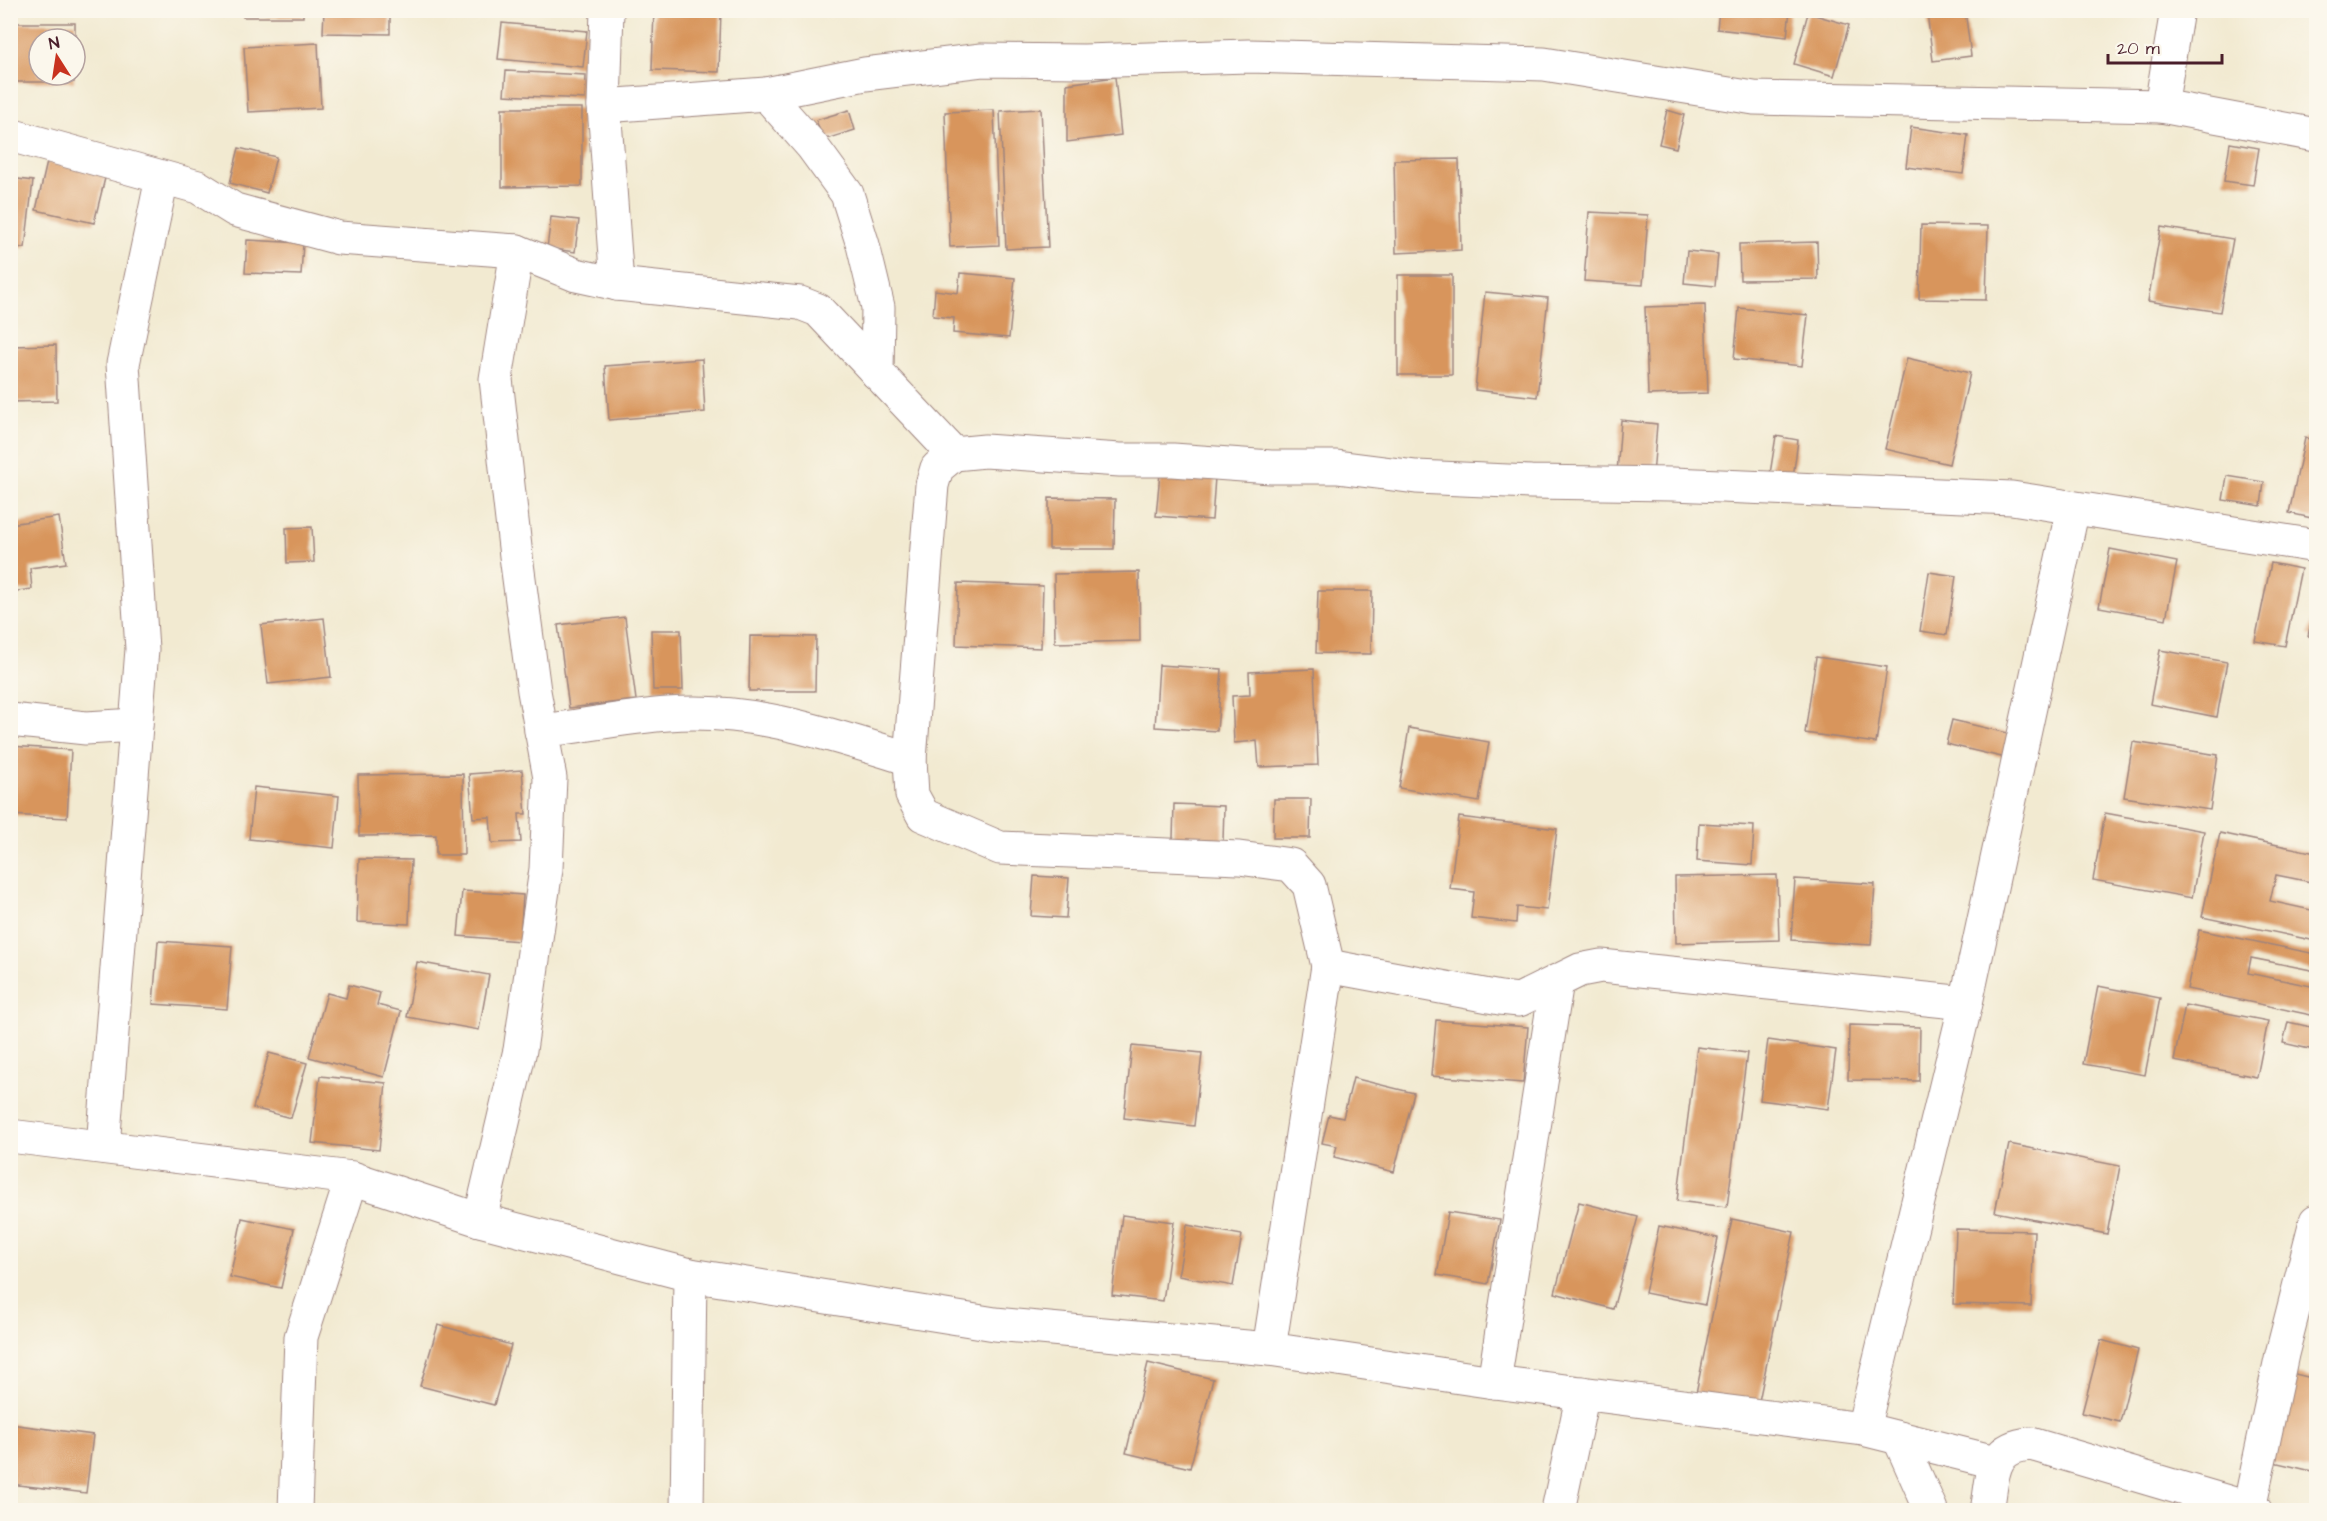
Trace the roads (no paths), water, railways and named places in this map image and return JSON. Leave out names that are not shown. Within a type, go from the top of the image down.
[{"type":"street","points":[[607,10],[604,106],[617,284]]},
{"type":"street","points":[[2161,106],[2177,10]]},
{"type":"street","points":[[604,106],[766,94],[865,74],[982,60],[1084,61],[1248,56],[1544,64],[1754,98],[2161,106],[2316,135]]},
{"type":"street","points":[[766,94],[812,147],[847,194],[863,245],[878,307],[877,373]]},
{"type":"street","points":[[10,135],[198,187],[234,210],[339,238],[516,251],[576,275],[617,284],[800,303],[818,310],[954,454]]},
{"type":"street","points":[[103,1147],[142,649],[123,364],[162,178]]},
{"type":"street","points":[[480,1220],[520,1050],[546,869],[550,778],[516,556],[496,379],[516,251]]},
{"type":"street","points":[[1269,1349],[1328,966],[1309,885],[1291,865],[1239,858],[1000,848],[922,815],[912,795],[910,759],[932,485],[937,468],[954,454],[985,451],[1120,460],[1336,467],[1428,477],[1531,482],[1674,484],[2012,498],[2316,546]]},
{"type":"street","points":[[1863,1429],[1966,1003],[2073,508]]},
{"type":"street","points":[[541,731],[670,714],[729,715],[801,726],[910,759]]},
{"type":"street","points":[[10,720],[86,728],[136,725]]},
{"type":"street","points":[[1328,966],[1519,1000],[1580,970],[1601,966],[1966,1003]]},
{"type":"street","points":[[1494,1382],[1557,981]]},
{"type":"street","points":[[10,1136],[352,1178],[480,1220],[690,1275],[995,1324],[1269,1349],[1494,1382],[1863,1429],[1995,1462]]},
{"type":"street","points":[[295,1510],[301,1337],[352,1178]]},
{"type":"street","points":[[1987,1510],[1995,1462],[2011,1448],[2031,1444],[2252,1510],[2282,1354],[2316,1221]]},
{"type":"street","points":[[687,1510],[690,1275]]},
{"type":"street","points":[[1558,1510],[1583,1393]]},
{"type":"street","points":[[1899,1438],[1931,1510]]}]
